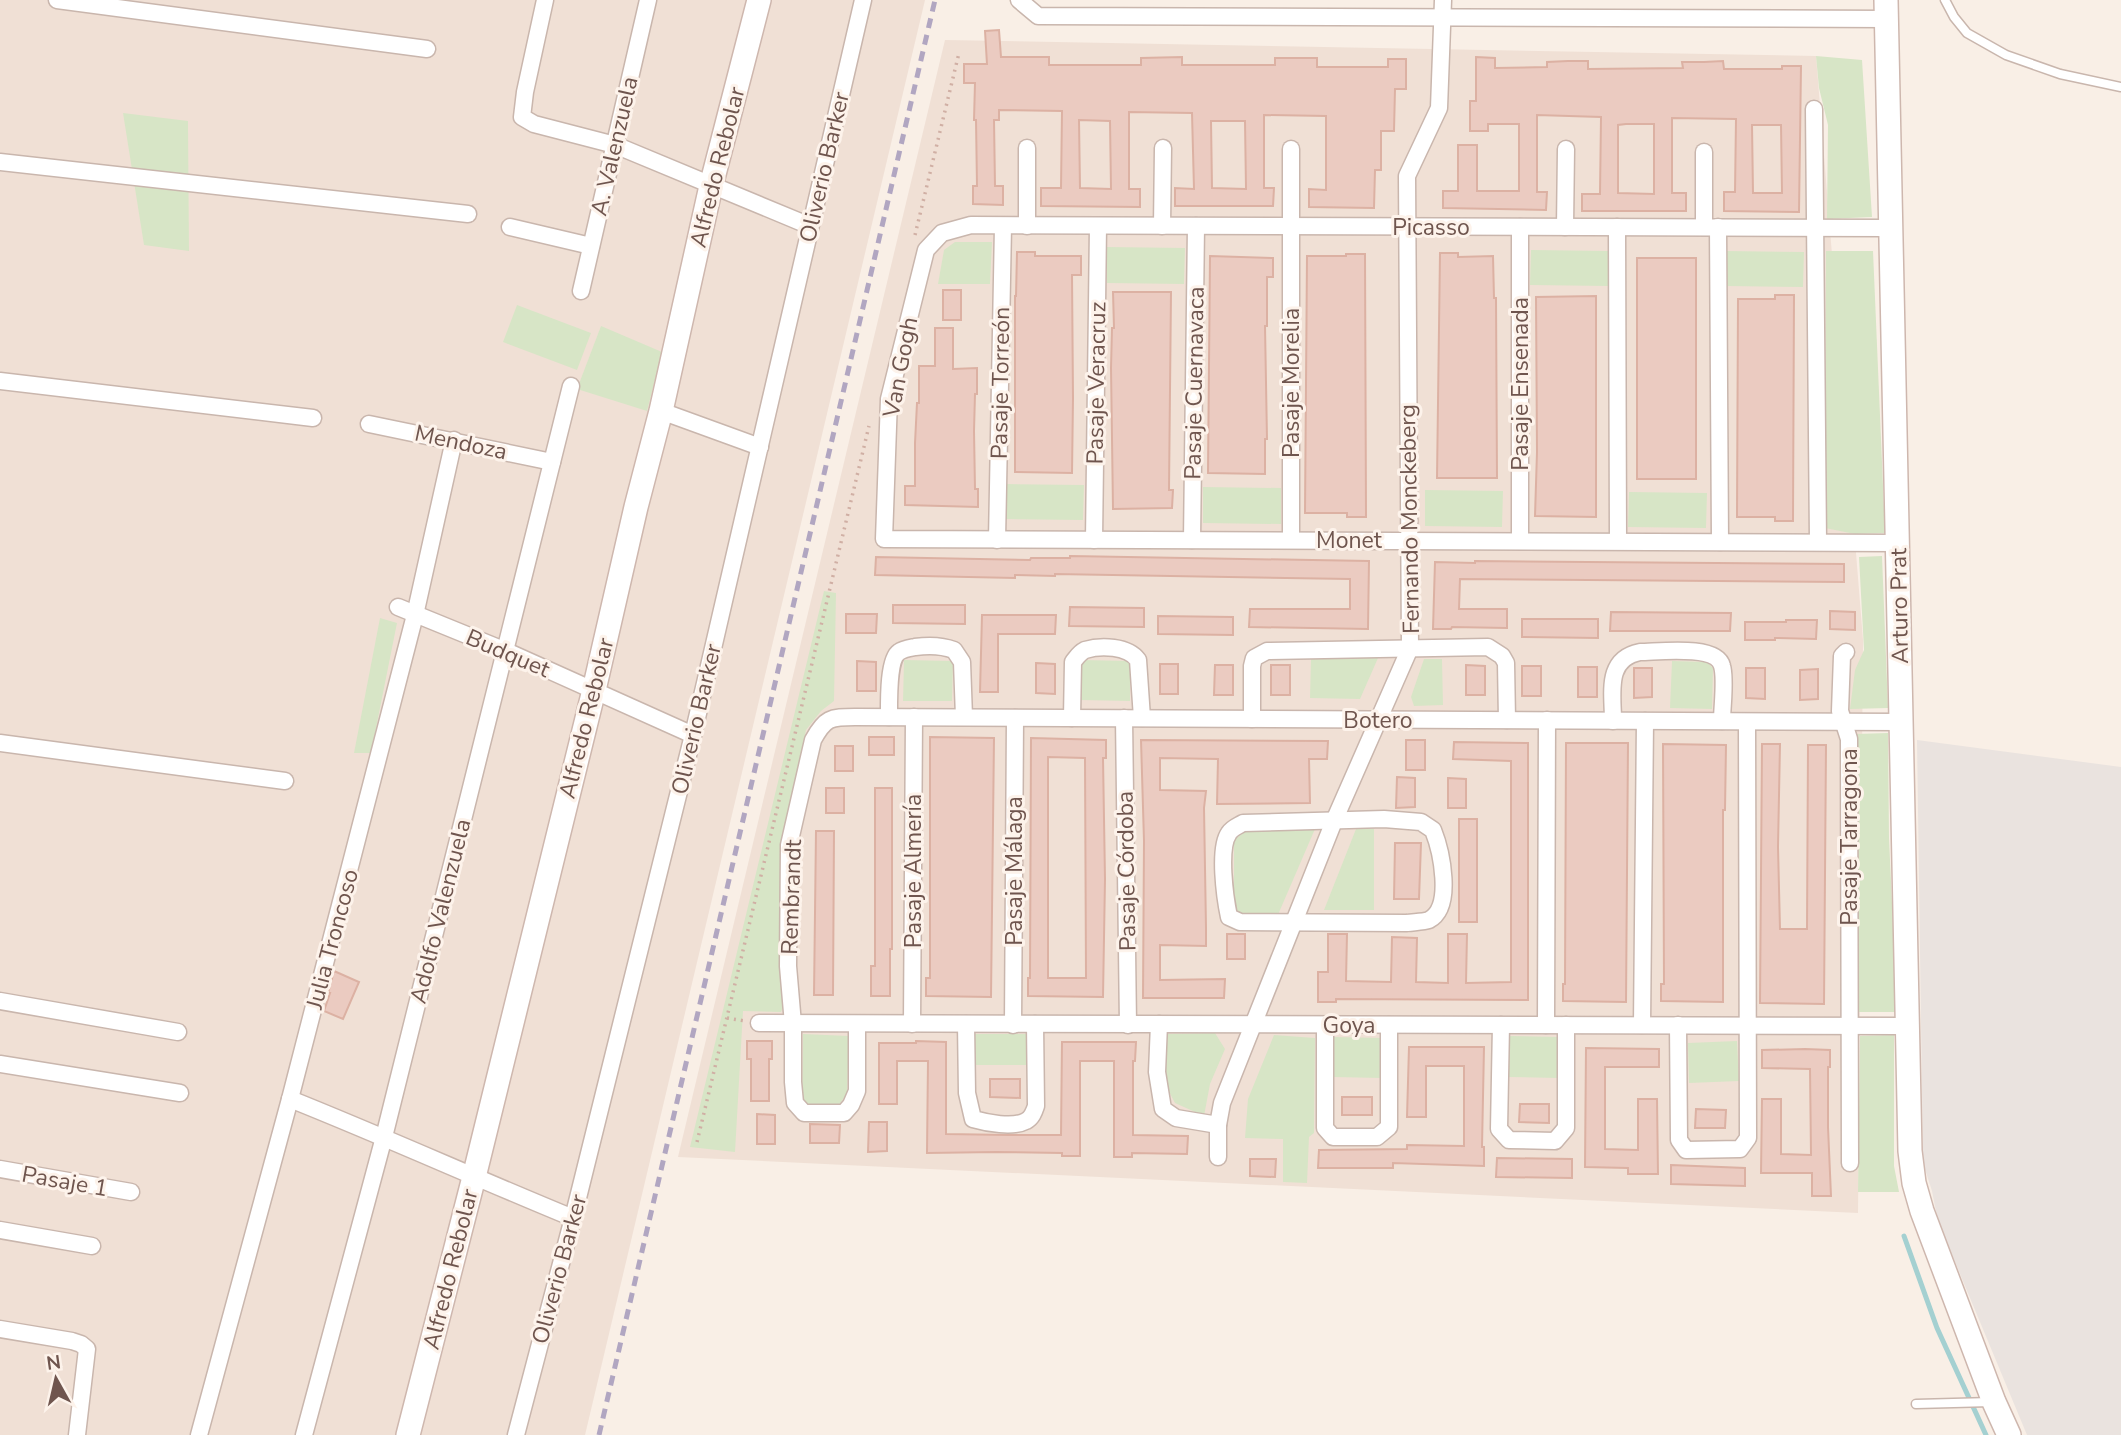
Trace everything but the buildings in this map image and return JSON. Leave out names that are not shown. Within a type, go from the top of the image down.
[{"type":"street","points":[[57,0],[427,49]]},
{"type":"street","points":[[545,0],[522,117],[534,124],[615,145],[810,226]]},
{"type":"street","name":"A. Valenzuela","points":[[581,291],[648,0]]},
{"type":"street","name":"Alfredo Rebolar","points":[[408,1435],[594,690],[711,186],[759,0]]},
{"type":"street","name":"Oliverio Barker","points":[[516,1435],[693,735],[863,0]]},
{"type":"street","points":[[1019,0],[1038,16],[1443,17],[1886,9]]},
{"type":"street","name":"Fernando Monckeberg","points":[[1218,1157],[1218,1125],[1222,1103],[1334,821],[1410,648],[1407,176],[1439,108],[1443,0]]},
{"type":"street","name":"Arturo Prat","points":[[1886,9],[1910,1151],[1914,1183],[1922,1211],[2009,1435]]},
{"type":"street","points":[[1814,109],[1818,542]]},
{"type":"street","points":[[1027,148],[1027,226]]},
{"type":"street","points":[[1162,226],[1163,148]]},
{"type":"street","name":"Pasaje Morelia","points":[[1290,149],[1291,540]]},
{"type":"street","points":[[1566,149],[1566,227]]},
{"type":"street","points":[[1703,152],[1711,227],[1720,542]]},
{"type":"street","points":[[0,162],[468,214]]},
{"type":"street","name":"Picasso","points":[[971,225],[1892,228]]},
{"type":"street","name":"Van Gogh","points":[[884,539],[889,398],[926,250],[942,233],[971,225]]},
{"type":"street","name":"Pasaje Torreón","points":[[997,540],[1003,226]]},
{"type":"street","name":"Pasaje Veracruz","points":[[1094,540],[1098,226]]},
{"type":"street","name":"Pasaje Cuernavaca","points":[[1192,540],[1196,226]]},
{"type":"street","points":[[510,227],[591,246]]},
{"type":"street","name":"Pasaje Ensenada","points":[[1520,227],[1520,541]]},
{"type":"street","points":[[1617,227],[1618,541]]},
{"type":"street","points":[[0,381],[313,418]]},
{"type":"street","name":"Adolfo Valenzuela","points":[[304,1435],[384,1136],[571,386]]},
{"type":"street","points":[[660,411],[760,447]]},
{"type":"street","name":"Mendoza","points":[[369,424],[552,462]]},
{"type":"street","name":"Julia Troncoso","points":[[199,1435],[290,1099],[415,615],[454,440]]},
{"type":"street","name":"Monet","points":[[884,539],[1898,543]]},
{"type":"street","name":"Budquet","points":[[398,607],[506,651],[693,735]]},
{"type":"street","points":[[889,717],[890,680],[895,655],[911,648],[937,645],[954,650],[962,662],[964,717]]},
{"type":"street","points":[[1252,719],[1252,666],[1254,658],[1267,651],[1488,647],[1502,656],[1506,663],[1507,720]]},
{"type":"street","points":[[1072,718],[1073,662],[1084,651],[1106,648],[1124,649],[1136,656],[1142,718]]},
{"type":"street","points":[[1613,721],[1613,674],[1622,659],[1640,652],[1699,651],[1716,657],[1723,666],[1722,721]]},
{"type":"street","name":"Pasaje Tarragona","points":[[1846,652],[1842,656],[1840,711],[1849,739],[1850,1163]]},
{"type":"street","name":"Botero","points":[[855,717],[1902,722]]},
{"type":"street","name":"Rembrandt","points":[[793,1024],[788,965],[789,845],[813,740],[821,725],[830,718],[855,717]]},
{"type":"street","name":"Pasaje Almería","points":[[912,1024],[914,717]]},
{"type":"street","name":"Pasaje Málaga","points":[[1013,1025],[1014,718]]},
{"type":"street","name":"Pasaje Córdoba","points":[[1124,718],[1128,1025]]},
{"type":"street","points":[[1546,1025],[1547,720]]},
{"type":"street","points":[[1642,1025],[1645,721]]},
{"type":"street","points":[[1678,1025],[1679,1140],[1686,1150],[1740,1149],[1748,1138],[1747,722]]},
{"type":"street","points":[[0,743],[285,781]]},
{"type":"street","points":[[1405,820],[1421,822],[1433,830],[1438,842],[1444,896],[1437,912],[1429,920],[1407,923],[1240,922],[1229,917],[1225,901],[1224,843],[1230,831],[1242,823],[1334,821],[1405,820]]},
{"type":"street","points":[[0,1001],[178,1032]]},
{"type":"street","name":"Goya","points":[[759,1023],[1906,1026]]},
{"type":"street","points":[[793,1024],[795,1103],[804,1114],[844,1113],[851,1105],[857,1091],[856,1024]]},
{"type":"street","points":[[966,1024],[967,1093],[973,1119],[1004,1124],[1025,1122],[1036,1106],[1035,1024]]},
{"type":"street","points":[[1159,1024],[1157,1072],[1163,1109],[1175,1118],[1218,1125]]},
{"type":"street","points":[[1325,1025],[1325,1128],[1333,1137],[1377,1137],[1390,1127],[1390,1025]]},
{"type":"street","points":[[1501,1025],[1499,1129],[1508,1140],[1555,1141],[1566,1128],[1566,1025]]},
{"type":"street","points":[[0,1065],[180,1093]]},
{"type":"street","points":[[290,1099],[384,1136],[573,1218]]},
{"type":"street","name":"Pasaje 1","points":[[0,1169],[131,1192]]},
{"type":"street","points":[[0,1230],[93,1246]]},
{"type":"street","points":[[0,1329],[81,1344],[87,1349],[77,1435]]},
{"type":"lane","points":[[1945,0],[1954,18],[1967,33],[2006,55],[2060,74],[2121,87]]},
{"type":"lane","points":[[1916,1404],[1994,1402]]},
{"type":"path","points":[[914,241],[959,53]]},
{"type":"path","points":[[696,1142],[872,415]]},
{"type":"shaded area","points":[[0,0],[925,0],[585,1435],[0,1435]]},
{"type":"shaded area","points":[[945,40],[1816,56],[1863,640],[1858,1213],[678,1157]]},
{"type":"shaded area","points":[[1917,740],[2121,767],[2121,1435],[2027,1435],[1938,1221],[1923,1163]]},
{"type":"green space","points":[[1816,56],[1862,60],[1872,217],[1827,219],[1828,125],[1819,88]]},
{"type":"green space","points":[[123,113],[188,121],[189,251],[144,245]]},
{"type":"green space","points":[[955,242],[992,242],[990,284],[938,284],[944,250]]},
{"type":"green space","points":[[1107,247],[1185,248],[1184,284],[1107,283]]},
{"type":"green space","points":[[1531,250],[1608,251],[1608,286],[1530,285]]},
{"type":"green space","points":[[1726,251],[1804,252],[1803,287],[1726,286]]},
{"type":"green space","points":[[1826,251],[1873,251],[1885,533],[1855,534],[1825,528]]},
{"type":"green space","points":[[517,305],[591,333],[577,370],[503,342]]},
{"type":"green space","points":[[601,326],[662,352],[647,411],[577,389]]},
{"type":"green space","points":[[1006,484],[1084,485],[1083,520],[1005,519]]},
{"type":"green space","points":[[1203,487],[1281,488],[1281,524],[1203,523]]},
{"type":"green space","points":[[1425,490],[1503,491],[1502,527],[1425,526]]},
{"type":"green space","points":[[1629,492],[1707,493],[1706,528],[1628,527]]},
{"type":"green space","points":[[1882,556],[1888,708],[1850,709],[1855,670],[1864,650],[1859,557]]},
{"type":"green space","points":[[824,591],[836,593],[834,701],[821,711],[806,730],[782,849],[784,1005],[781,1012],[743,1011],[735,1152],[690,1147]]},
{"type":"green space","points":[[380,618],[397,623],[371,753],[354,753]]},
{"type":"green space","points":[[1311,658],[1378,658],[1360,699],[1310,698]]},
{"type":"green space","points":[[1424,659],[1442,659],[1443,705],[1414,706],[1411,697]]},
{"type":"green space","points":[[904,660],[953,661],[952,701],[903,701]]},
{"type":"green space","points":[[1081,660],[1130,661],[1130,701],[1080,700]]},
{"type":"green space","points":[[1672,661],[1707,662],[1713,668],[1712,709],[1670,708]]},
{"type":"green space","points":[[1888,733],[1889,838],[1897,1012],[1858,1012],[1856,734]]},
{"type":"green space","points":[[1315,829],[1277,917],[1242,915],[1234,908],[1234,840],[1247,830]]},
{"type":"green space","points":[[1356,829],[1374,829],[1374,910],[1324,910]]},
{"type":"green space","points":[[1215,1033],[1225,1049],[1210,1084],[1204,1116],[1175,1103],[1166,1086],[1166,1034]]},
{"type":"green space","points":[[803,1034],[849,1036],[847,1094],[837,1107],[813,1106],[802,1101]]},
{"type":"green space","points":[[973,1034],[1028,1034],[1028,1065],[974,1065]]},
{"type":"green space","points":[[1274,1035],[1315,1038],[1314,1133],[1309,1137],[1307,1183],[1283,1182],[1283,1139],[1245,1138],[1248,1099]]},
{"type":"green space","points":[[1894,1035],[1894,1166],[1899,1192],[1858,1192],[1860,1036]]},
{"type":"green space","points":[[1509,1036],[1559,1037],[1558,1078],[1508,1077]]},
{"type":"green space","points":[[1334,1037],[1383,1038],[1382,1078],[1333,1077]]},
{"type":"green space","points":[[1737,1041],[1739,1081],[1689,1083],[1688,1043]]},
{"type":"waterway","points":[[1904,1236],[1937,1328],[1986,1435]]},
{"type":"railway","points":[[599,1435],[935,0]]}]
